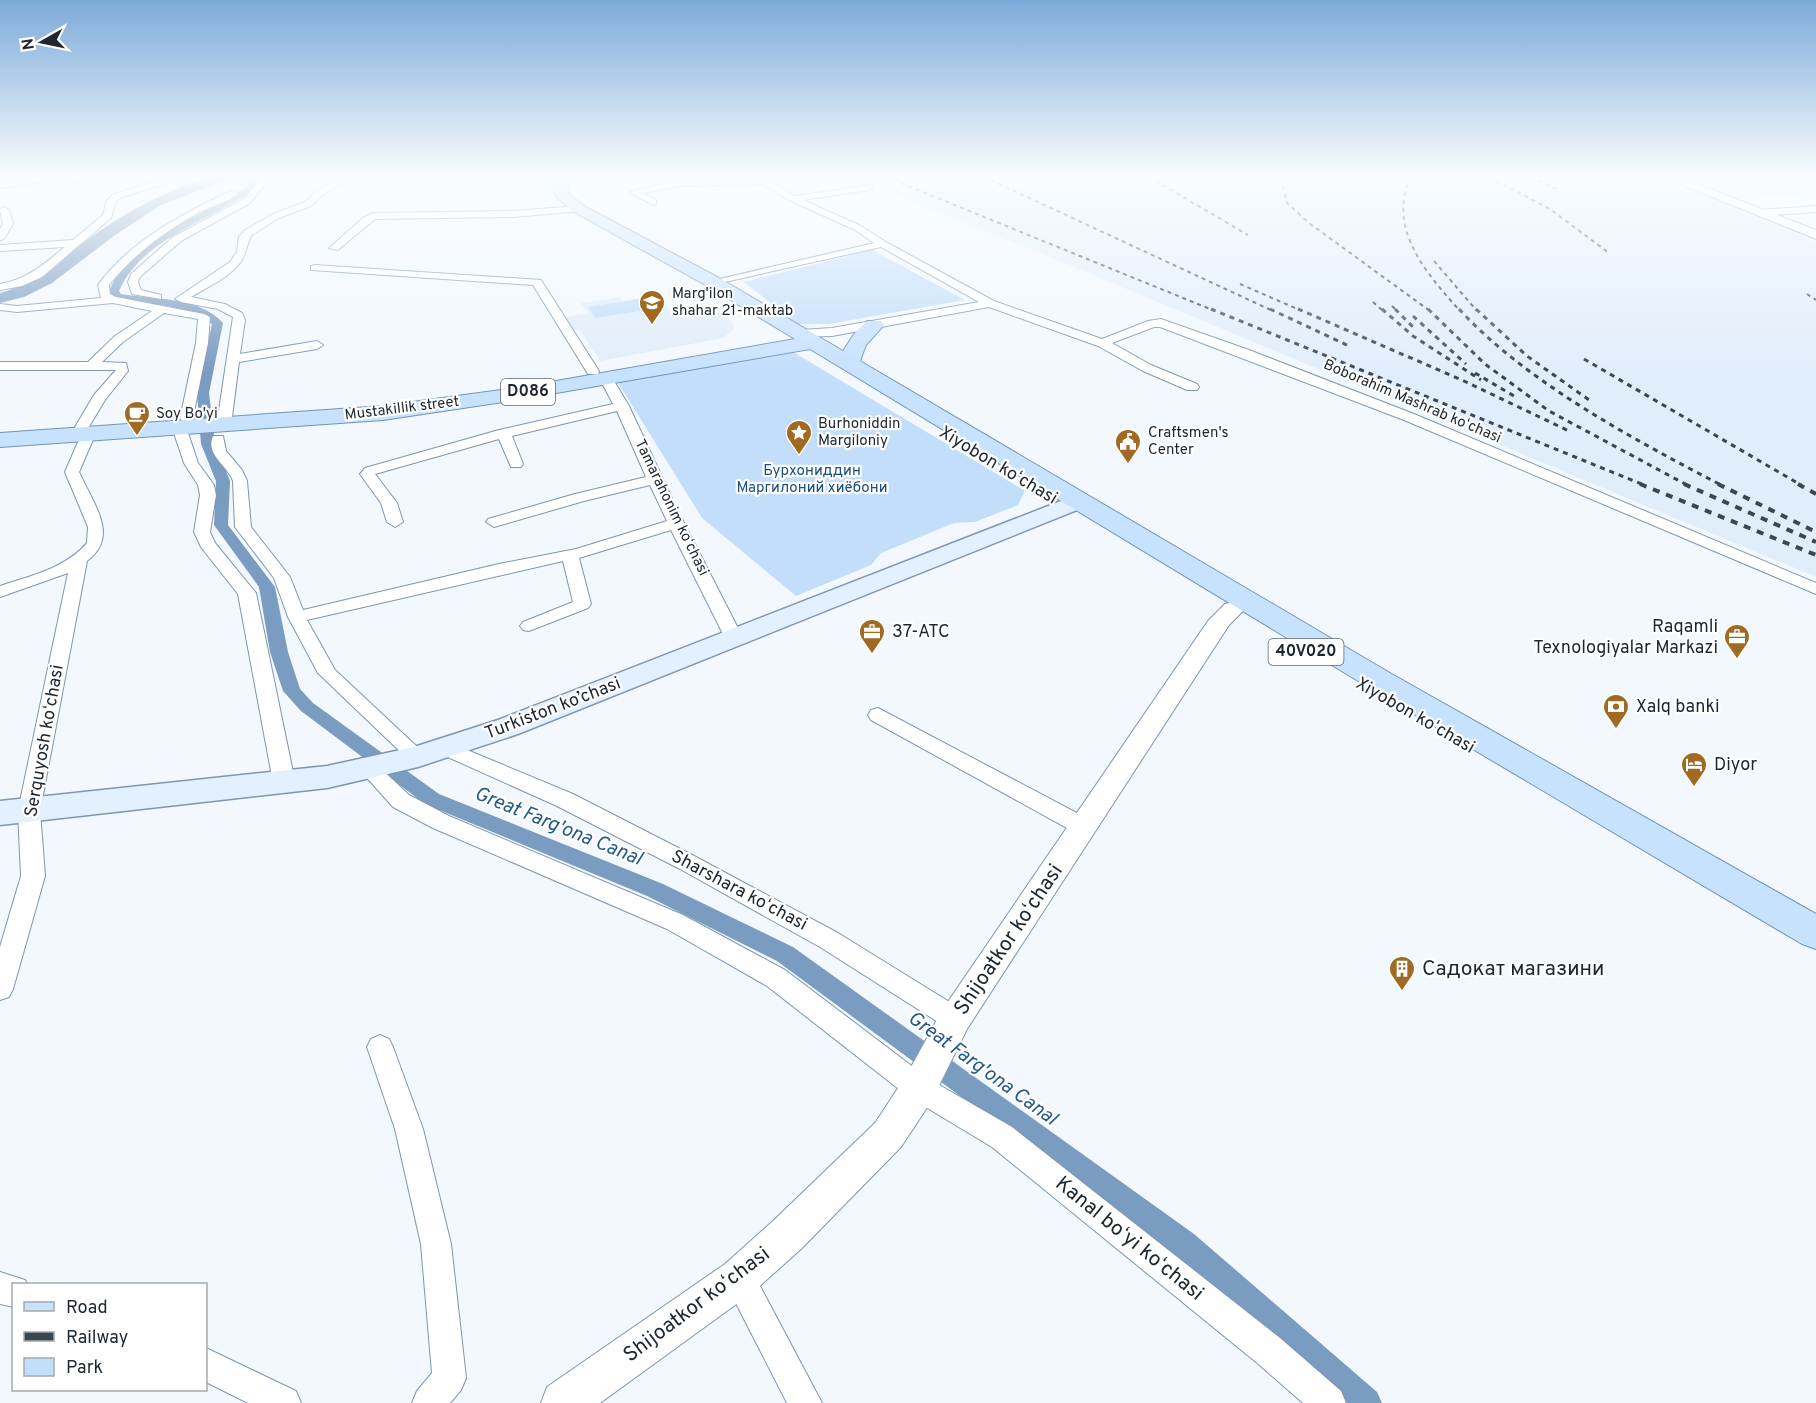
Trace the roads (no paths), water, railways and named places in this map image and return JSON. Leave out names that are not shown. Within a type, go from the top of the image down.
[{"type":"main road","name":"Xiyobon koʻchasi","points":[[641,242],[808,338],[1072,503],[1233,609],[1816,952]]},
{"type":"main road","points":[[713,351],[746,333],[754,321],[743,300]]},
{"type":"main road","points":[[849,365],[850,355],[858,340],[874,325]]},
{"type":"main road","name":"Xiyobon koʻchasi","points":[[808,338],[874,393],[1072,503],[1816,933]]},
{"type":"main road","name":"Mustakillik street","points":[[612,373],[713,351],[808,338]]},
{"type":"main road","name":"Mustakillik street","points":[[0,440],[85,431],[254,419],[383,413],[808,338]]},
{"type":"main road","name":"Mustakillik street","points":[[185,424],[225,417],[254,419]]},
{"type":"main road","name":"Mustakillik street","points":[[0,431],[85,431]]},
{"type":"main road","name":"Turkiston ko’chasi","points":[[15,812],[327,777],[418,758],[448,749],[734,638],[1072,503]]},
{"type":"street","points":[[113,300],[105,296],[104,285],[122,263],[151,242]]},
{"type":"street","points":[[173,242],[135,276],[133,288],[141,295],[222,306],[238,315],[225,417]]},
{"type":"street","points":[[181,299],[234,264],[242,252],[243,242]]},
{"type":"street","points":[[334,248],[340,242]]},
{"type":"street","points":[[0,248],[76,243]]},
{"type":"street","points":[[0,287],[18,284],[38,275],[76,243]]},
{"type":"street","points":[[715,283],[882,244],[990,303],[1102,343],[1147,368],[1192,387]]},
{"type":"street","name":"Tamarahonim koʻchasi","points":[[315,268],[537,282],[612,373],[622,406],[675,523],[699,565],[734,638]]},
{"type":"street","points":[[0,307],[17,309],[113,300],[204,317],[202,343],[185,424],[181,433],[191,463],[206,485],[208,495],[202,532],[207,544],[247,592],[284,782]]},
{"type":"street","points":[[808,338],[990,303]]},
{"type":"street","points":[[92,365],[119,339],[162,309]]},
{"type":"street","name":"Boborahim Mashrab koʻchasi","points":[[1102,343],[1152,323],[1161,322],[1342,390],[1816,589]]},
{"type":"street","points":[[233,359],[317,345]]},
{"type":"street","name":"Serquyosh koʻchasi","points":[[0,366],[92,365],[123,368],[99,398],[85,431],[72,472],[97,532],[94,547],[78,562],[15,812],[33,876],[0,990]]},
{"type":"street","points":[[395,522],[389,503],[368,472],[504,433],[622,406]]},
{"type":"street","points":[[504,433],[516,464]]},
{"type":"street","points":[[218,440],[219,452],[237,473],[240,482],[243,527],[282,577],[297,617],[327,673],[418,758]]},
{"type":"street","points":[[494,522],[580,497],[656,479]]},
{"type":"street","points":[[297,617],[499,569],[570,555],[675,523]]},
{"type":"street","points":[[529,626],[582,604],[570,555]]},
{"type":"street","points":[[0,592],[78,562]]},
{"type":"street","name":"Shijoatkor koʻchasi","points":[[563,1403],[739,1278],[788,1234],[888,1135],[919,1088],[955,1019],[1220,621],[1233,609]]},
{"type":"street","points":[[878,714],[1084,827]]},
{"type":"street","name":"Sharshara koʻchasi","points":[[448,749],[565,800],[688,863],[828,939],[955,1019]]},
{"type":"street","name":"Kanal boʻyi koʻchasi","points":[[369,769],[401,801],[441,822],[675,922],[776,978],[919,1088],[1002,1137],[1268,1350],[1329,1403]]},
{"type":"street","points":[[380,1047],[409,1129],[436,1244],[449,1377],[429,1403]]},
{"type":"street","points":[[739,1278],[805,1403]]},
{"type":"street","points":[[207,1365],[284,1403]]},
{"type":"waterway","points":[[0,298],[17,294],[46,280],[94,242]]},
{"type":"waterway","name":"Great Farg'ona Canal","points":[[158,242],[133,264],[114,291],[117,296],[183,306],[208,315],[218,323],[203,393],[208,444],[223,481],[221,525],[267,587],[279,652],[292,691],[307,707],[432,799],[655,890],[785,954],[1184,1244],[1366,1403]]},
{"type":"railway","points":[[1047,242],[1215,311]]},
{"type":"railway","points":[[1125,242],[1273,311]]},
{"type":"railway","points":[[1336,242],[1430,311]]},
{"type":"railway","points":[[1411,242],[1423,266],[1460,311]]},
{"type":"railway","points":[[1595,242],[1609,253]]},
{"type":"railway","points":[[1434,261],[1477,311]]},
{"type":"railway","points":[[1240,284],[1302,311]]},
{"type":"railway","points":[[1807,294],[1816,300]]},
{"type":"railway","points":[[1373,302],[1383,311]]},
{"type":"railway","points":[[1392,306],[1415,329]]},
{"type":"railway","points":[[1211,309],[1644,485]]},
{"type":"railway","points":[[1270,309],[1349,346]]},
{"type":"railway","points":[[1298,309],[1464,381],[1569,431]]},
{"type":"railway","points":[[1382,309],[1413,336],[1481,380]]},
{"type":"railway","points":[[1428,309],[1485,364],[1549,411],[1687,485]]},
{"type":"railway","points":[[1459,309],[1486,336],[1548,385],[1617,428],[1721,485]]},
{"type":"railway","points":[[1476,309],[1527,356],[1592,402]]},
{"type":"railway","points":[[1413,316],[1466,364]]},
{"type":"railway","points":[[1584,359],[1801,485]]},
{"type":"railway","points":[[1475,373],[1514,396]]},
{"type":"railway","points":[[1640,484],[1816,555]]},
{"type":"railway","points":[[1684,484],[1816,542]]},
{"type":"railway","points":[[1718,484],[1816,532]]},
{"type":"railway","points":[[1798,484],[1816,494]]},
{"type":"place","name":"Marg'ilon shahar 21-maktab","points":[[652,326]]},
{"type":"place","name":"Soy Bo'yi","points":[[137,437]]},
{"type":"place","name":"Burhoniddin Margiloniy","points":[[799,456]]},
{"type":"place","name":"Craftsmen's Center","points":[[1128,465]]},
{"type":"place","name":"37-АТС","points":[[872,655]]},
{"type":"place","name":"Raqamli Texnologiyalar Markazi","points":[[1737,660]]},
{"type":"place","name":"Xalq banki","points":[[1616,730]]},
{"type":"place","name":"Diyor","points":[[1694,788]]},
{"type":"place","name":"Садокат магазини","points":[[1402,992]]},
{"type":"park label","name":"Бурхониддин Маргилоний хиёбони","points":[[812,480]]}]
